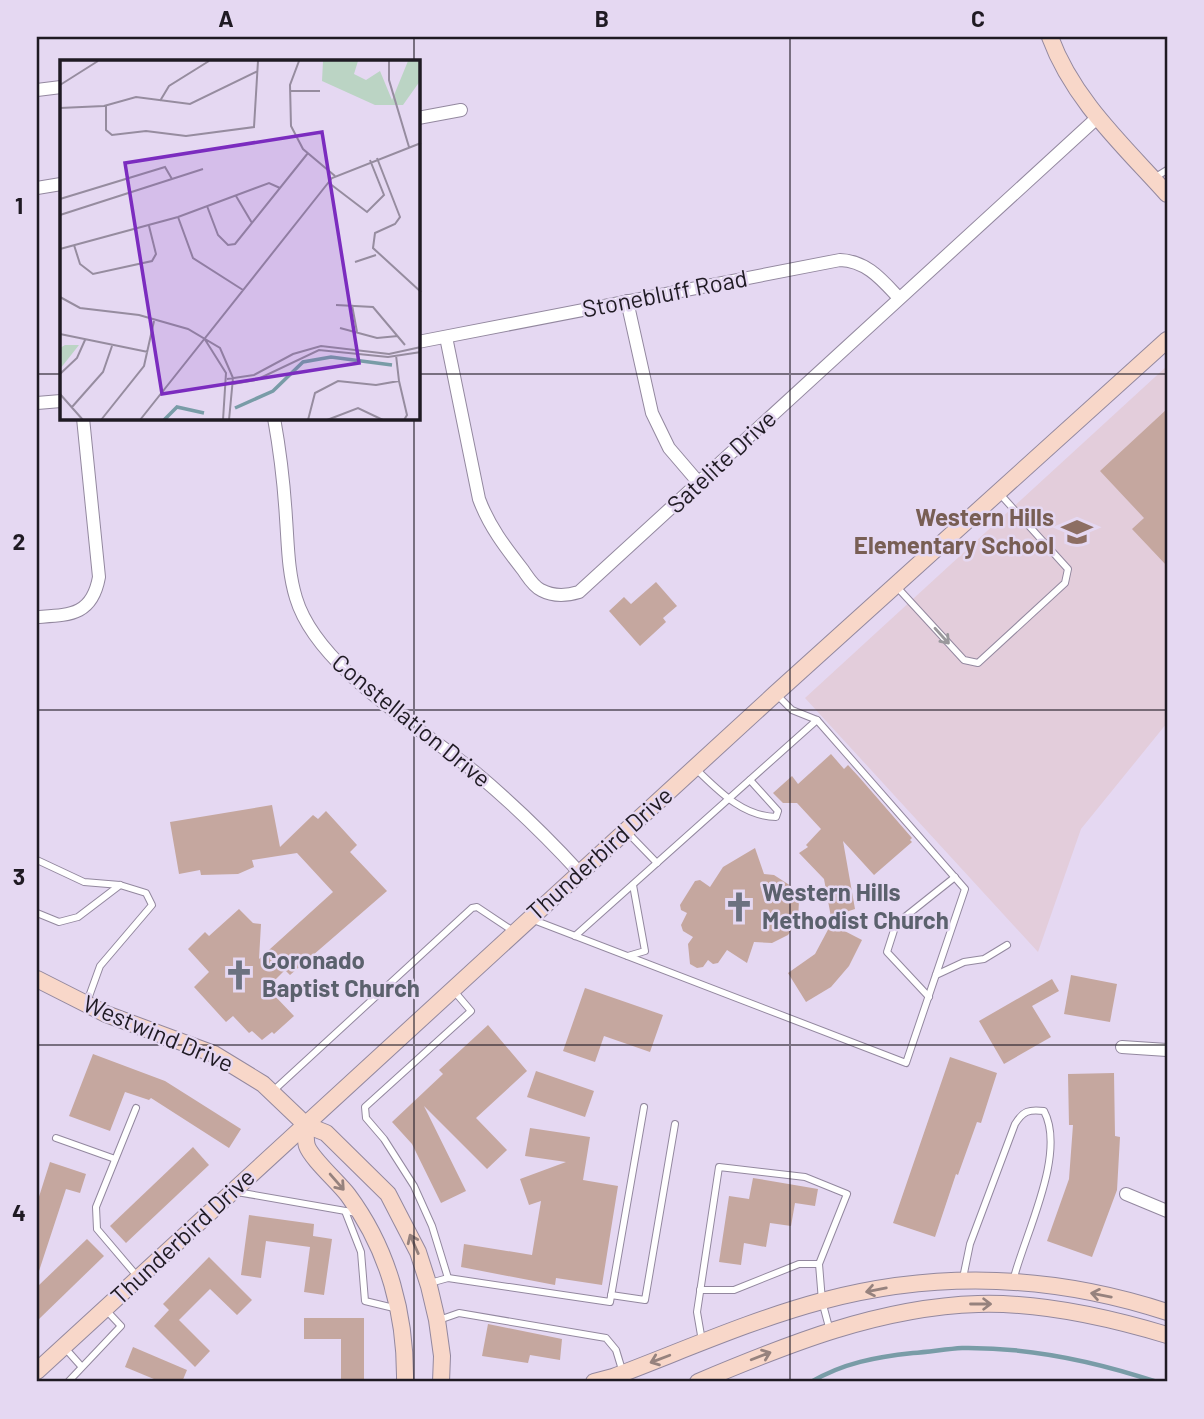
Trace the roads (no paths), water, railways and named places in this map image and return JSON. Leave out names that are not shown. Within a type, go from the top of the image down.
[{"type":"street","points":[[1051,37],[1067,72],[1098,117],[1160,174],[1167,194]]},
{"type":"street","points":[[37,90],[60,87]]},
{"type":"street","points":[[420,118],[461,110]]},
{"type":"street","name":"Satelite Drive","points":[[446,337],[479,499],[486,519],[495,535],[536,587],[555,596],[567,596],[583,590],[1098,117]]},
{"type":"street","points":[[37,188],[60,184]]},
{"type":"street","name":"Stonebluff Road","points":[[420,342],[840,260],[870,269],[899,298]]},
{"type":"street","points":[[627,301],[652,414],[668,448],[699,483]]},
{"type":"street","name":"Thunderbird Drive","points":[[37,1371],[514,932],[1167,340]]},
{"type":"street","points":[[37,403],[60,401]]},
{"type":"street","points":[[37,617],[76,612],[91,600],[97,589],[99,577],[83,420]]},
{"type":"street","name":"Constellation Drive","points":[[274,420],[291,576],[296,598],[314,636],[332,657],[375,695],[502,795],[555,845],[579,873]]},
{"type":"street","name":"Westwind Drive","points":[[37,979],[86,1004],[214,1054],[263,1084],[306,1125],[326,1133],[388,1195],[418,1252],[437,1320],[442,1356],[441,1382]]},
{"type":"street","points":[[1122,1047],[1167,1050]]},
{"type":"street","points":[[306,1125],[307,1147],[348,1195],[352,1212],[387,1267],[399,1309],[405,1350],[405,1382]]},
{"type":"street","points":[[1126,1194],[1167,1211]]},
{"type":"street","points":[[953,1306],[958,1280]]},
{"type":"street","points":[[594,1382],[822,1301],[910,1284],[958,1280],[1013,1281],[1135,1302],[1167,1312]]},
{"type":"street","points":[[698,1382],[830,1331],[898,1313],[953,1306],[1019,1306],[1065,1311],[1167,1335]]},
{"type":"lane","points":[[897,586],[964,660],[978,663],[1065,583],[1068,569],[999,493]]},
{"type":"lane","points":[[529,919],[906,1063],[965,889],[817,720],[792,710],[775,694]]},
{"type":"lane","points":[[575,936],[817,720]]},
{"type":"lane","points":[[694,768],[728,800],[767,817],[776,817],[778,811],[774,805],[750,780]]},
{"type":"lane","points":[[626,830],[657,863]]},
{"type":"lane","points":[[37,860],[84,882],[120,885],[146,893],[152,905],[100,966],[86,1004]]},
{"type":"lane","points":[[929,997],[887,953],[896,924],[955,877]]},
{"type":"lane","points":[[627,956],[645,951],[633,884]]},
{"type":"lane","points":[[37,913],[60,922],[78,917],[120,885]]},
{"type":"lane","points":[[272,1093],[472,908],[477,907],[514,932]]},
{"type":"lane","points":[[936,975],[964,962],[984,959],[1007,945]]},
{"type":"lane","points":[[448,1278],[432,1226],[414,1186],[384,1139],[366,1118],[365,1107],[471,1011],[452,989]]},
{"type":"lane","points":[[428,1283],[448,1278],[610,1302],[643,1107]]},
{"type":"lane","points":[[136,1108],[96,1207],[97,1229],[138,1278]]},
{"type":"lane","points":[[958,1280],[1015,1124],[1021,1113],[1032,1109],[1044,1111],[1049,1121],[1050,1161],[1013,1281]]},
{"type":"lane","points":[[611,1295],[645,1300],[675,1124]]},
{"type":"lane","points":[[56,1138],[116,1159]]},
{"type":"lane","points":[[702,1343],[697,1312],[719,1167],[805,1177],[847,1194],[819,1264],[822,1301],[830,1331]]},
{"type":"lane","points":[[232,1191],[352,1212],[360,1252],[365,1301],[399,1309]]},
{"type":"lane","points":[[700,1290],[734,1290],[799,1264],[819,1264]]},
{"type":"lane","points":[[68,1382],[121,1326],[105,1309]]},
{"type":"lane","points":[[437,1320],[459,1313],[606,1338],[616,1350],[624,1373]]},
{"type":"lane","points":[[63,1347],[81,1366]]},
{"type":"waterway","points":[[811,1382],[835,1370],[873,1359],[962,1348],[1012,1350],[1061,1357],[1157,1382]]},
{"type":"place","name":"Western Hills Elementary School","points":[[1077,532]]},
{"type":"place","name":"Western Hills Methodist Church","points":[[739,907]]},
{"type":"place","name":"Coronado Baptist Church","points":[[239,975]]}]
